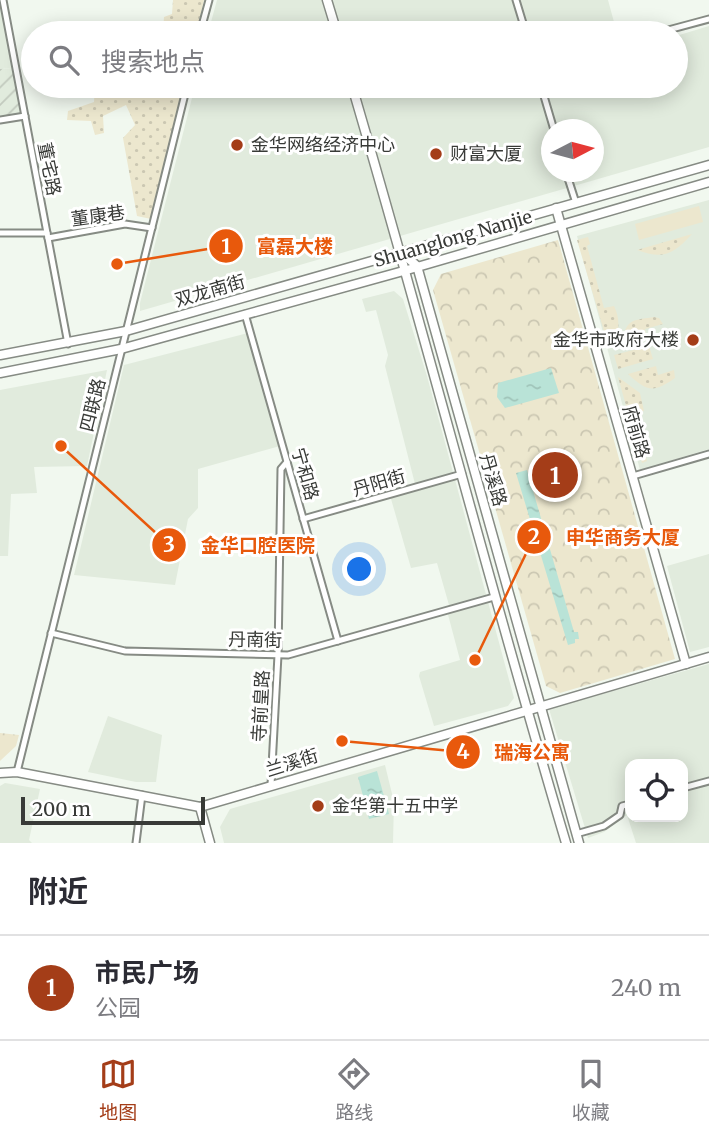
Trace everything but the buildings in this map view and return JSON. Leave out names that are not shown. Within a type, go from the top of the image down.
[{"type":"main road","points":[[327,0],[333,21]]},
{"type":"main road","name":"丹溪路","points":[[356,98],[407,270],[494,597],[566,843]]},
{"type":"main road","name":"双龙南街","points":[[0,355],[127,331],[709,165]]},
{"type":"main road","name":"Shuanglong Nanjie","points":[[0,373],[121,349],[407,270],[709,182]]},
{"type":"main road","name":"府前路","points":[[556,208],[686,664]]},
{"type":"main road","points":[[402,253],[416,266]]},
{"type":"main road","name":"丹溪路","points":[[416,266],[577,838]]},
{"type":"main road","name":"兰溪街","points":[[0,773],[17,772],[200,807],[709,657]]},
{"type":"main road","points":[[200,807],[210,843]]},
{"type":"street","name":"董宅路","points":[[3,0],[21,96]]},
{"type":"street","points":[[203,21],[209,0]]},
{"type":"street","points":[[516,0],[522,21]]},
{"type":"street","points":[[688,25],[709,19]]},
{"type":"street","name":"董宅路","points":[[21,98],[68,344]]},
{"type":"street","name":"四联路","points":[[17,772],[184,98]]},
{"type":"street","points":[[545,98],[551,119]]},
{"type":"street","points":[[0,120],[25,117]]},
{"type":"street","points":[[569,182],[576,203]]},
{"type":"street","name":"董康巷","points":[[0,233],[47,235],[125,224],[152,228]]},
{"type":"street","name":"宁和路","points":[[245,314],[338,641]]},
{"type":"street","points":[[633,476],[709,454]]},
{"type":"street","name":"寺前皇路","points":[[271,785],[278,655],[281,469],[287,461]]},
{"type":"street","name":"丹阳街","points":[[303,519],[462,474]]},
{"type":"street","name":"丹南街","points":[[51,633],[125,651],[288,655],[494,597]]},
{"type":"street","points":[[688,787],[709,781]]},
{"type":"street","points":[[136,843],[142,796]]},
{"type":"street","points":[[577,838],[604,827],[620,815],[622,806],[625,805]]},
{"type":"shaded area","points":[[0,0],[13,68],[0,69]]},
{"type":"shaded area","points":[[217,0],[608,0],[614,21],[211,21]]},
{"type":"shaded area","points":[[709,26],[709,147],[604,177],[604,119],[541,119],[541,182],[588,182],[140,311],[192,98],[688,98],[688,32]]},
{"type":"shaded area","points":[[13,68],[21,113],[0,116],[0,69]]},
{"type":"shaded area","points":[[709,200],[709,449],[640,470],[577,236]]},
{"type":"shaded area","points":[[394,291],[403,299],[427,376],[514,698],[508,706],[434,726],[420,672],[460,660],[437,563],[411,568],[389,492],[415,484],[385,366],[388,355],[376,310],[366,312],[362,299]]},
{"type":"shaded area","points":[[248,333],[280,446],[198,469],[198,508],[188,519],[175,585],[74,575],[124,365]]},
{"type":"shaded area","points":[[107,370],[87,466],[34,467],[37,493],[11,494],[8,556],[0,556],[0,390]]},
{"type":"shaded area","points":[[709,554],[709,647],[690,652],[667,566]]},
{"type":"shaded area","points":[[709,664],[709,843],[636,843],[629,822],[688,822],[688,759],[625,759],[625,816],[604,832],[588,838],[549,709]]},
{"type":"shaded area","points":[[108,716],[162,735],[156,782],[136,782],[88,772]]},
{"type":"shaded area","name":"金华第十五中学","points":[[385,765],[394,802],[393,843],[224,843],[220,827],[230,809]]},
{"type":"shaded area","points":[[5,783],[40,789],[29,840],[32,843],[0,843],[0,786]]},
{"type":"green space","points":[[173,0],[204,0],[199,21],[164,21],[164,17],[172,14]]},
{"type":"green space","points":[[94,98],[180,98],[151,219],[137,216],[123,138],[135,125],[126,105],[103,116],[104,133],[95,135],[91,121],[67,120],[68,111],[94,102]]},
{"type":"green space","points":[[699,206],[703,222],[639,240],[635,224]]},
{"type":"green space","points":[[692,234],[668,253],[654,255],[637,250]]},
{"type":"green space","points":[[588,237],[590,244],[587,246],[604,308],[614,306],[618,317],[617,334],[609,348],[577,240]]},
{"type":"green space","points":[[558,240],[675,659],[560,693],[546,686],[433,290],[441,274]]},
{"type":"green space","points":[[659,318],[663,324],[645,329],[647,338],[620,346],[630,323]]},
{"type":"green space","points":[[649,346],[653,359],[618,369],[614,355]]},
{"type":"green space","points":[[656,366],[658,375],[674,370],[675,378],[651,388],[640,384],[628,374]]},
{"type":"green space","points":[[618,377],[640,393],[644,411],[633,414],[647,461],[642,463]]},
{"type":"green space","points":[[0,733],[19,735],[16,746],[0,761]]},
{"type":"water","points":[[551,368],[559,393],[505,408],[497,397],[498,383]]},
{"type":"water","points":[[527,470],[574,632],[578,632],[579,639],[568,645],[516,473]]},
{"type":"water","points":[[377,771],[389,814],[369,819],[358,777]]},
{"type":"place","name":"金华网络经济中心","points":[[237,145]]},
{"type":"place","name":"财富大厦","points":[[436,154]]},
{"type":"place","name":"富磊大楼","points":[[117,264]]},
{"type":"place","name":"金华市政府大楼","points":[[693,340]]},
{"type":"place","name":"金华口腔医院","points":[[61,446]]},
{"type":"place","name":"市民广场","points":[[555,475]]},
{"type":"place","name":"申华商务大厦","points":[[475,660]]},
{"type":"place","name":"瑞海公寓","points":[[342,741]]},
{"type":"place","name":"金华第十五中学","points":[[318,806]]}]
